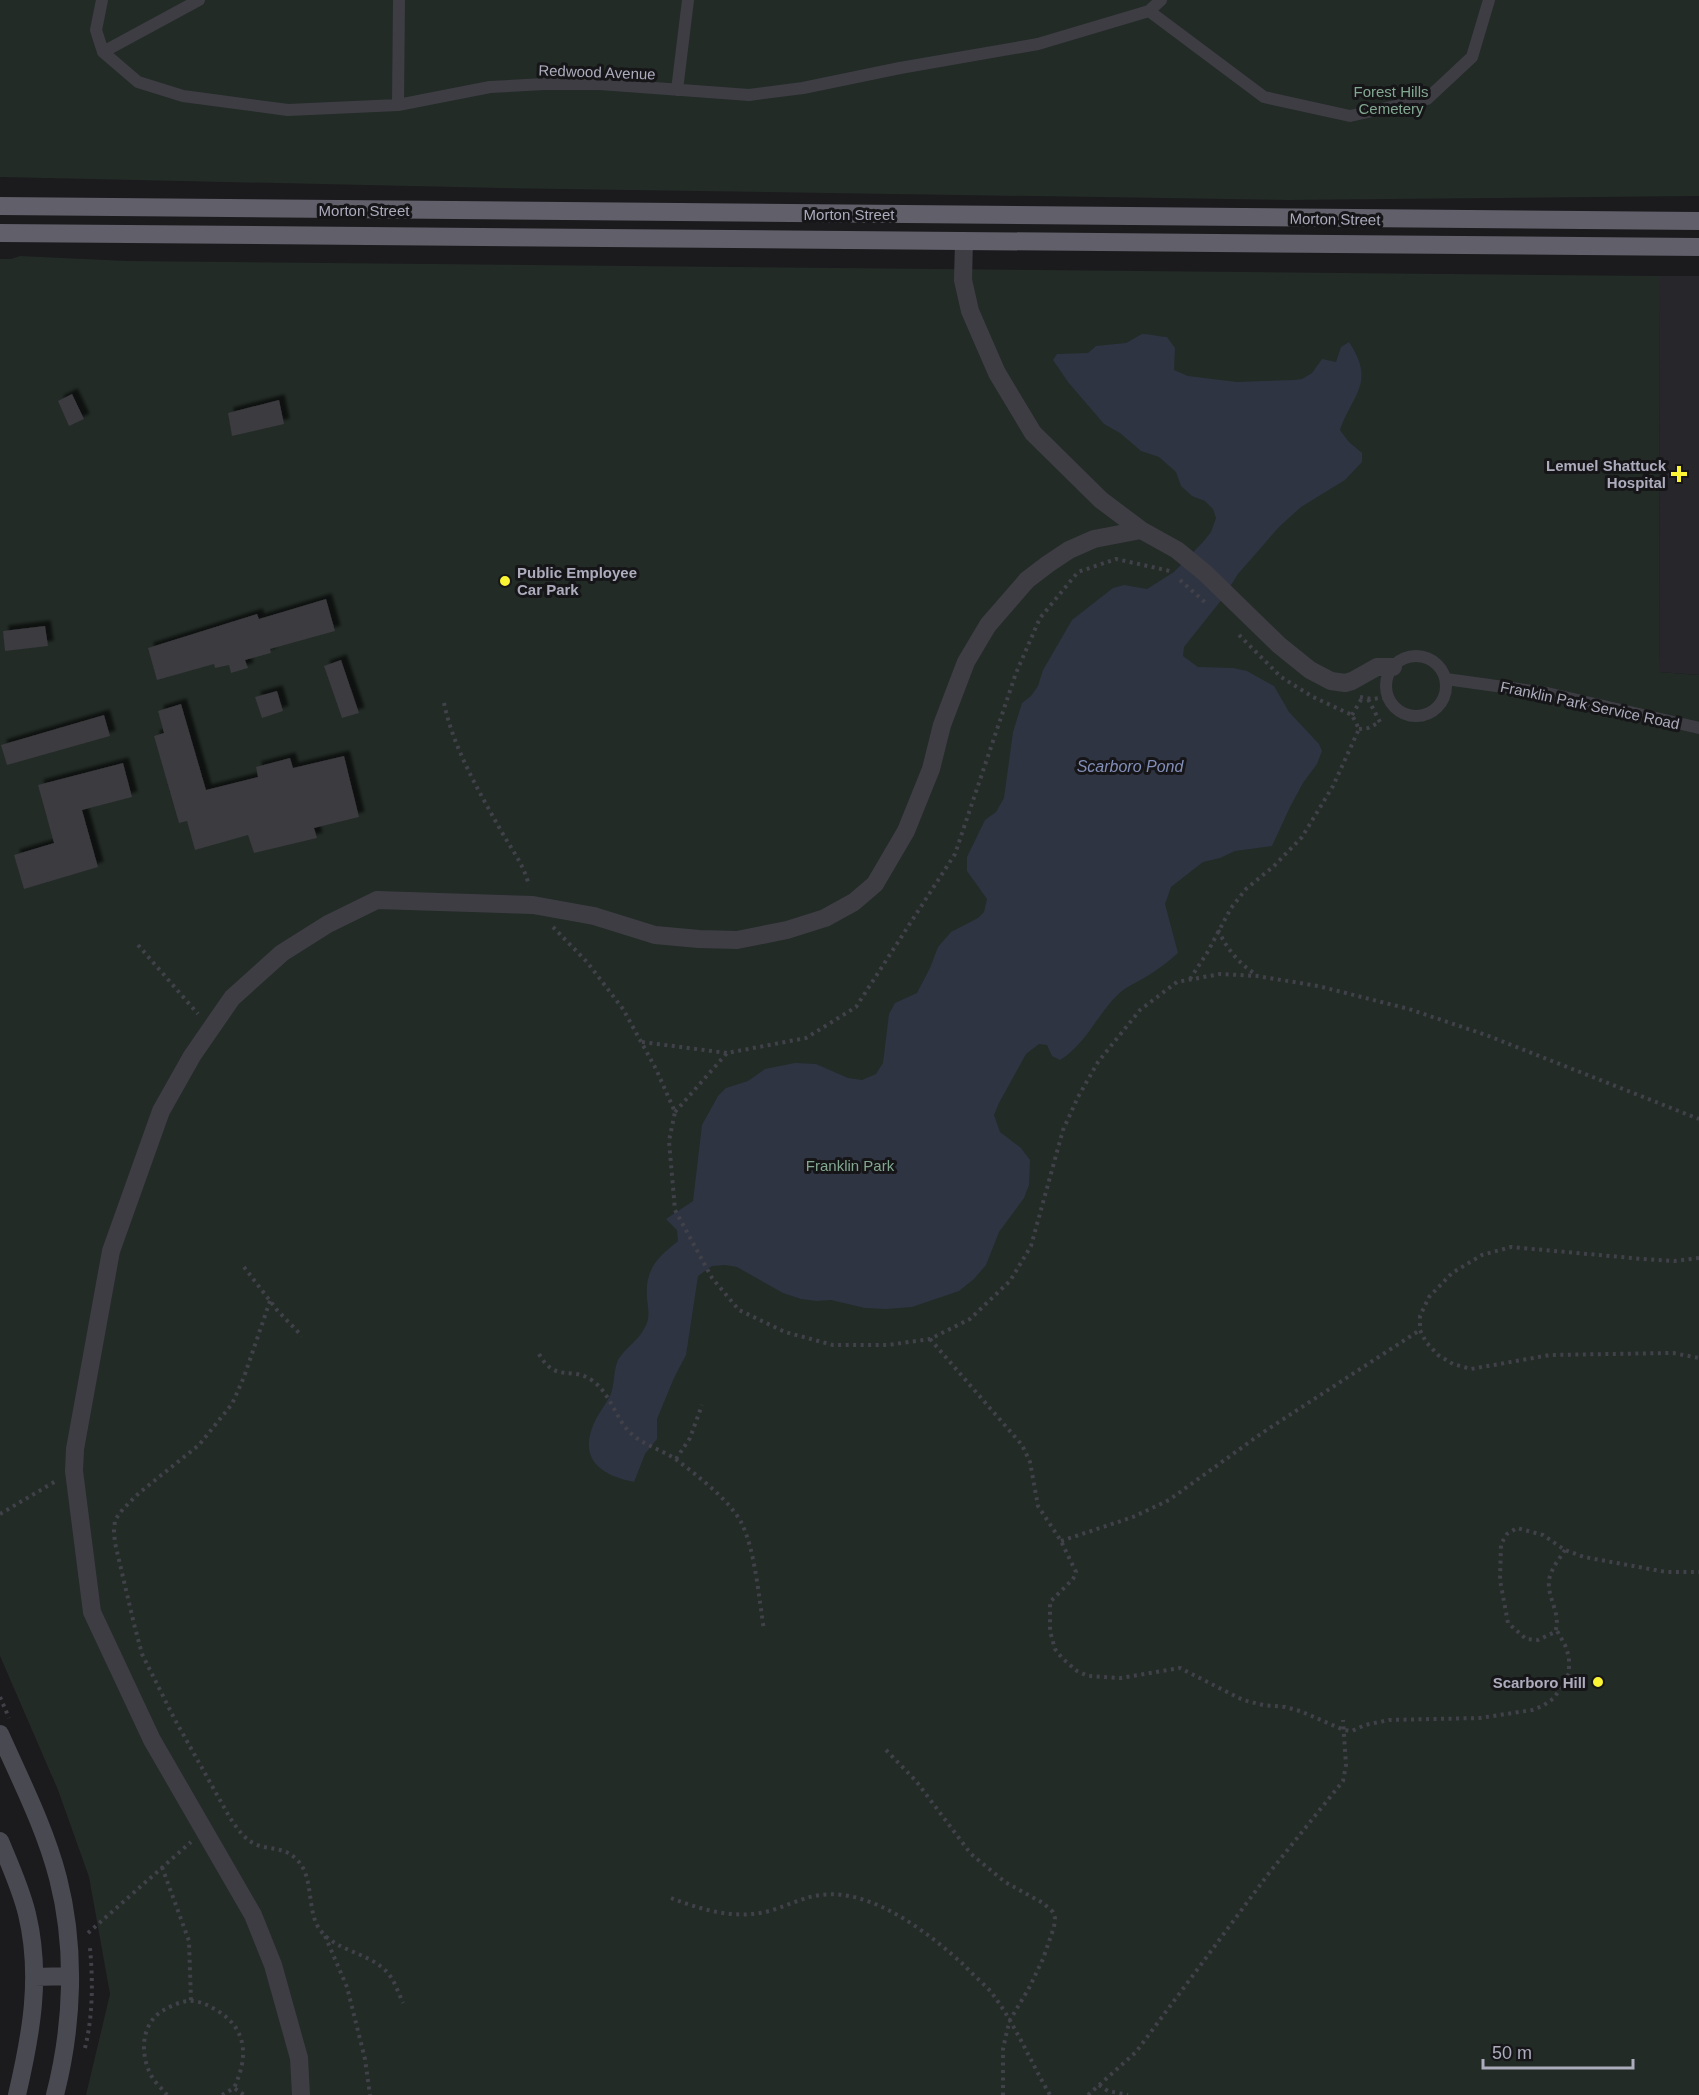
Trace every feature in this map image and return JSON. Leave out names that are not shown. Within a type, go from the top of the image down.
[{"type":"highway","name":"Morton Street","points":[[0,206],[1699,222]]},
{"type":"highway","name":"Morton Street","points":[[0,232],[1699,247]]},
{"type":"main road","points":[[0,1734],[41,1828],[58,1878],[65,1912],[70,1976],[64,2058],[55,2095]]},
{"type":"main road","points":[[0,1841],[27,1915],[35,1977],[33,2021],[17,2095]]},
{"type":"main road","points":[[35,1977],[70,1976]]},
{"type":"street","points":[[964,241],[963,280],[970,310],[997,373],[1033,433],[1101,500],[1141,530],[1177,550],[1231,597],[1279,645],[1310,670],[1326,679],[1345,683],[1377,667],[1393,667]]},
{"type":"street","points":[[301,2095],[299,2058],[273,1965],[253,1915],[152,1740],[93,1612],[74,1471],[75,1449],[111,1251],[161,1111],[192,1056],[232,998],[282,953],[328,924],[377,900],[533,905],[594,916],[655,935],[737,940],[825,918],[854,902],[875,884],[906,831],[931,769],[942,725],[966,662],[988,625],[1027,580],[1069,550],[1094,539],[1141,530]]},
{"type":"lane","points":[[102,0],[96,30],[103,52],[199,0]]},
{"type":"lane","points":[[398,105],[399,0]]},
{"type":"lane","points":[[677,90],[688,0]]},
{"type":"lane","points":[[1161,0],[1149,11],[1264,97],[1350,116],[1427,99],[1472,57],[1489,0]]},
{"type":"lane","name":"Redwood Avenue","points":[[103,52],[138,82],[183,96],[288,110],[398,105],[490,87],[544,84],[600,84],[749,95],[803,88],[900,68],[1038,44],[1149,11]]},
{"type":"lane","points":[[1408,657],[1425,657],[1440,667],[1446,679],[1446,693],[1442,702],[1427,714],[1408,715],[1399,711],[1388,697],[1386,685],[1388,676],[1393,667],[1408,657]]},
{"type":"lane","name":"Franklin Park Service Road","points":[[1446,679],[1547,693],[1699,728]]},
{"type":"path","points":[[641,1041],[728,1053],[806,1038],[856,1007],[955,854],[1016,673],[1040,618],[1078,572],[1116,559],[1172,572]]},
{"type":"path","points":[[1179,579],[1209,606]]},
{"type":"path","points":[[1359,729],[1352,715],[1362,698],[1388,697]]},
{"type":"path","points":[[1359,729],[1368,728],[1380,722],[1368,699]]},
{"type":"path","points":[[444,703],[449,728],[501,831],[519,858],[526,875],[533,905],[587,962],[623,1009],[656,1069],[675,1112]]},
{"type":"path","points":[[1189,980],[1207,953],[1231,908],[1246,889],[1274,866],[1302,837],[1333,786],[1359,729]]},
{"type":"path","points":[[1218,930],[1224,943],[1243,967],[1257,976]]},
{"type":"path","points":[[138,945],[211,1028]]},
{"type":"path","points":[[728,1053],[675,1112],[669,1141],[675,1210],[712,1278],[740,1310],[784,1332],[833,1345],[888,1346],[930,1339],[970,1319],[1010,1281],[1031,1246],[1063,1130],[1078,1096],[1098,1062],[1140,1010],[1177,982],[1220,974],[1257,976],[1318,986],[1409,1009],[1486,1035],[1699,1119]]},
{"type":"path","points":[[1699,1258],[1674,1261],[1511,1247],[1482,1255],[1452,1273],[1429,1297],[1420,1316],[1420,1330],[1426,1342],[1438,1355],[1453,1364],[1471,1369],[1550,1355],[1673,1353],[1699,1358]]},
{"type":"path","points":[[244,1267],[270,1301],[302,1336]]},
{"type":"path","points":[[270,1301],[244,1377],[232,1404],[199,1445],[139,1492],[123,1509],[116,1520],[115,1543],[142,1654],[174,1718],[241,1833],[254,1844],[286,1852],[300,1863],[309,1887],[318,1927],[324,1935],[349,1995],[365,2059],[370,2095]]},
{"type":"path","points":[[1061,1541],[1133,1517],[1169,1500],[1262,1433],[1420,1330]]},
{"type":"path","points":[[930,1339],[981,1401],[1022,1445],[1030,1462],[1038,1506],[1061,1541],[1076,1572],[1073,1580],[1050,1602],[1050,1631],[1055,1648],[1062,1658],[1077,1671],[1088,1676],[1120,1678],[1180,1668],[1243,1700],[1300,1711],[1344,1731],[1352,1731],[1365,1725],[1389,1720],[1480,1718],[1532,1710],[1543,1706],[1554,1698],[1569,1673],[1569,1657],[1556,1629]]},
{"type":"path","points":[[539,1354],[554,1371],[582,1375],[594,1382],[627,1430],[636,1438],[676,1459],[727,1504],[740,1522],[750,1554],[764,1630]]},
{"type":"path","points":[[676,1459],[690,1438],[702,1405]]},
{"type":"path","points":[[0,1514],[74,1471]]},
{"type":"path","points":[[1565,1550],[1552,1570],[1549,1581],[1558,1624],[1555,1632],[1538,1640],[1526,1639],[1508,1623],[1500,1580],[1501,1544],[1507,1533],[1517,1528],[1543,1535],[1565,1550],[1584,1557],[1666,1572],[1699,1572]]},
{"type":"path","points":[[1088,2095],[1136,2052],[1269,1873],[1343,1781],[1346,1765],[1343,1720]]},
{"type":"path","points":[[886,1750],[916,1781],[971,1854],[1005,1882],[1053,1912],[1054,1927],[1043,1959],[1010,2020],[1003,2049],[1003,2095]]},
{"type":"path","points":[[88,1933],[204,1830]]},
{"type":"path","points":[[162,1868],[189,1941],[191,2001]]},
{"type":"path","points":[[671,1898],[706,1910],[748,1914],[762,1913],[801,1898],[838,1894],[858,1898],[889,1911],[929,1935],[982,1983],[1010,2020],[1050,2095]]},
{"type":"path","points":[[324,1935],[337,1944],[372,1960],[385,1970],[396,1986],[403,2003]]},
{"type":"path","points":[[167,2095],[152,2077],[144,2052],[147,2028],[156,2015],[172,2005],[191,2001],[209,2005],[230,2019],[241,2036],[244,2054],[241,2073],[234,2088],[222,2095]]},
{"type":"path","points":[[1100,2085],[1108,2091],[1128,2095]]},
{"type":"path","points":[[234,2088],[244,2095]]},
{"type":"shaded area","name":"Lemuel Shattuck Hospital","points":[[1660,276],[1699,276],[1699,675],[1659,672]]},
{"type":"green space","name":"Forest Hills Cemetery","points":[[0,0],[1699,0],[1699,196],[1288,200],[499,188],[0,177]]},
{"type":"green space","name":"Franklin Park","points":[[20,256],[128,261],[1660,276],[1659,672],[1699,675],[1699,2095],[86,2095],[110,1994],[89,1877],[58,1790],[0,1656],[0,259]]},
{"type":"water","name":"Scarboro Pond","points":[[1142,334],[1167,337],[1175,348],[1174,370],[1188,376],[1237,382],[1302,379],[1312,373],[1322,359],[1336,362],[1341,347],[1349,342],[1357,356],[1361,368],[1360,388],[1340,430],[1362,453],[1362,462],[1345,480],[1301,507],[1279,527],[1238,574],[1223,598],[1184,647],[1183,656],[1198,667],[1233,668],[1247,671],[1274,686],[1289,712],[1319,744],[1322,751],[1317,764],[1303,783],[1272,846],[1235,851],[1203,862],[1171,887],[1165,904],[1178,953],[1114,998],[1086,1036],[1060,1060],[1052,1056],[1047,1045],[1039,1044],[1026,1054],[994,1115],[1000,1132],[1021,1148],[1030,1160],[1029,1185],[1024,1198],[999,1232],[986,1265],[974,1279],[959,1291],[912,1307],[865,1308],[831,1300],[801,1299],[783,1293],[737,1267],[712,1266],[698,1276],[686,1355],[657,1419],[657,1439],[645,1454],[634,1482],[610,1475],[594,1462],[590,1454],[591,1432],[610,1396],[618,1360],[638,1337],[648,1321],[647,1288],[650,1272],[658,1259],[678,1241],[677,1230],[666,1219],[693,1201],[702,1125],[718,1096],[726,1088],[748,1081],[765,1069],[795,1063],[816,1064],[848,1078],[862,1080],[876,1074],[883,1063],[889,1014],[895,1003],[917,993],[938,947],[951,932],[978,918],[984,912],[987,899],[967,871],[967,857],[985,820],[996,812],[1004,798],[1013,732],[1022,703],[1038,686],[1043,670],[1072,620],[1113,588],[1124,585],[1147,589],[1174,572],[1211,532],[1216,518],[1213,509],[1205,501],[1192,496],[1181,486],[1176,472],[1159,457],[1141,451],[1120,433],[1104,424],[1068,382],[1053,360],[1057,354],[1088,353],[1096,346],[1126,343]]},
{"type":"building","points":[[72,394],[84,419],[69,426],[58,401]]},
{"type":"building","points":[[279,400],[284,424],[232,436],[228,413]]},
{"type":"building","points":[[326,599],[335,631],[270,649],[271,653],[245,660],[248,668],[231,673],[229,665],[215,668],[214,664],[157,680],[148,648],[257,614],[259,619]]},
{"type":"building","points":[[45,626],[48,646],[5,651],[3,631]]},
{"type":"building","points":[[341,660],[359,713],[342,718],[324,666]]},
{"type":"building","points":[[277,691],[283,711],[262,718],[255,697]]},
{"type":"building","points":[[181,704],[206,790],[258,777],[256,767],[290,758],[293,768],[344,756],[359,817],[314,828],[317,838],[254,853],[248,835],[195,850],[187,821],[179,823],[154,736],[164,733],[158,711]]},
{"type":"building","points":[[104,715],[110,736],[7,765],[1,745]]},
{"type":"building","points":[[123,763],[132,797],[82,810],[98,867],[24,889],[14,855],[54,843],[38,785]]},
{"type":"place","name":"Lemuel Shattuck Hospital","points":[[1679,474]]},
{"type":"place","name":"Public Employee Car Park","points":[[505,581]]},
{"type":"place","name":"Scarboro Hill","points":[[1598,1682]]}]
